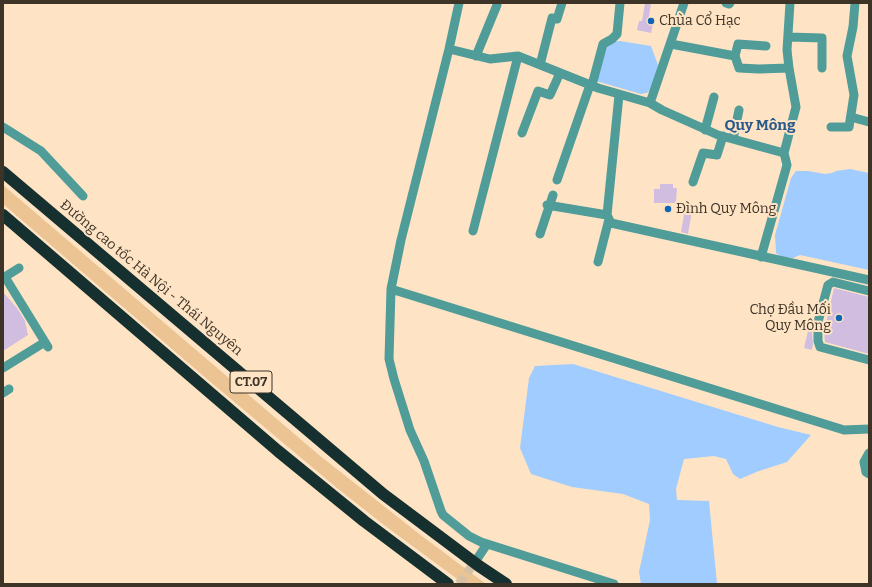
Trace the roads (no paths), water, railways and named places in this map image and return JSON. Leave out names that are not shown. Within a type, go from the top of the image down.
[{"type":"highway","name":"Đường cao tốc Hà Nội - Thái Nguyên","points":[[3,172],[383,494],[479,566],[506,584]]},
{"type":"highway","name":"CT.07","points":[[3,215],[285,456],[364,521],[448,584]]},
{"type":"street","points":[[459,3],[449,49],[401,240],[391,289],[389,359],[410,430],[424,461],[443,515],[469,536],[487,544],[614,584]]},
{"type":"street","points":[[540,65],[552,18],[557,19],[562,3]]},
{"type":"street","points":[[557,180],[591,85],[603,44],[617,34],[620,3]]},
{"type":"street","points":[[650,103],[684,3]]},
{"type":"street","points":[[726,3],[730,3]]},
{"type":"street","points":[[761,257],[787,165],[784,153],[796,108],[789,68],[788,50],[790,3]]},
{"type":"street","points":[[831,127],[849,127],[851,117],[854,95],[847,56],[853,27],[855,3]]},
{"type":"street","points":[[476,56],[497,5]]},
{"type":"street","points":[[789,37],[822,38],[822,68]]},
{"type":"street","points":[[671,44],[735,56]]},
{"type":"street","points":[[766,46],[738,44],[735,56],[739,68],[789,68]]},
{"type":"street","points":[[449,49],[490,59],[518,56],[619,95],[650,103],[705,130],[784,153]]},
{"type":"street","points":[[473,231],[518,56]]},
{"type":"street","points":[[522,133],[538,92],[550,95],[560,73]]},
{"type":"street","points":[[598,262],[608,217],[619,95]]},
{"type":"street","points":[[705,130],[714,96]]},
{"type":"street","points":[[733,139],[739,110]]},
{"type":"street","points":[[851,117],[869,122]]},
{"type":"street","points":[[3,127],[42,151],[83,196]]},
{"type":"street","points":[[693,182],[703,153],[717,155],[723,136]]},
{"type":"street","points":[[540,234],[548,204],[553,195]]},
{"type":"street","points":[[548,204],[608,217]]},
{"type":"street","points":[[608,217],[611,223],[869,280]]},
{"type":"street","points":[[3,368],[46,344],[4,277],[19,268]]},
{"type":"street","points":[[869,291],[833,282],[828,285],[818,322],[818,341],[820,347],[869,360]]},
{"type":"street","points":[[391,289],[844,430],[869,429]]},
{"type":"street","points":[[869,453],[864,462],[866,472],[869,474]]},
{"type":"street","points":[[477,559],[487,544]]},
{"type":"water","points":[[620,41],[651,46],[658,65],[654,86],[647,93],[641,94],[596,81],[608,42]]},
{"type":"water","points":[[850,169],[869,173],[869,270],[800,255],[793,258],[782,257],[776,253],[775,235],[791,178],[796,171],[808,171],[825,174]]},
{"type":"water","points":[[573,364],[778,427],[811,435],[787,462],[740,479],[733,474],[726,459],[714,456],[684,459],[676,489],[677,500],[709,501],[717,584],[641,584],[639,572],[650,520],[649,504],[623,494],[572,487],[531,474],[520,448],[529,378],[535,366]]},
{"type":"tunnel","points":[[459,584],[477,559]]},
{"type":"place","name":"Chùa Cổ Hạc","points":[[651,21]]},
{"type":"place","name":"Đình Quy Mông","points":[[668,209]]},
{"type":"place","name":"Chợ Đầu Mối Quy Mông","points":[[839,318]]},
{"type":"district","name":"Quy Mông","points":[[760,126]]}]
